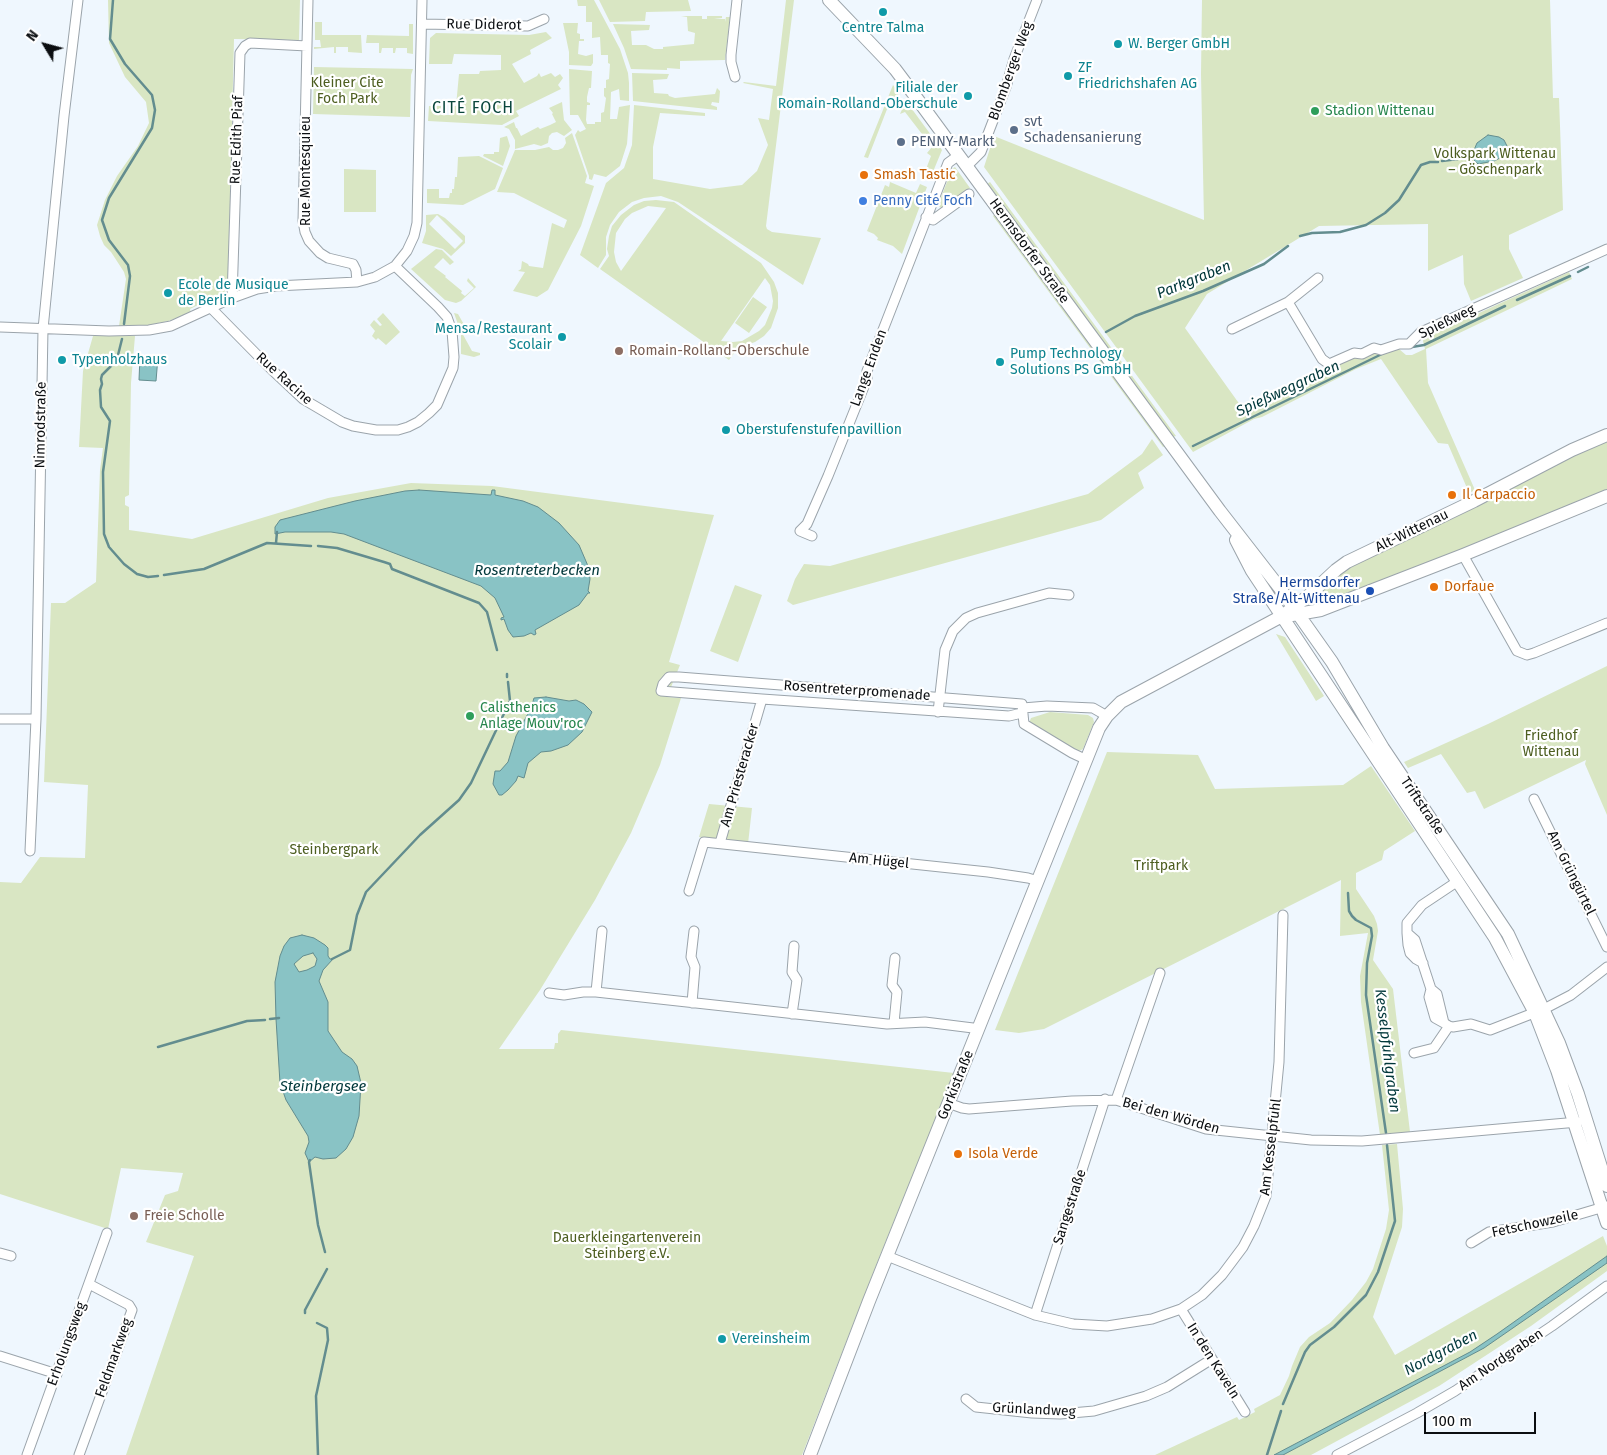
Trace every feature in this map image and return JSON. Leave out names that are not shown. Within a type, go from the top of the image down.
[{"type":"main road","name":"Hermsdorfer Straße","points":[[828,0],[895,69],[1295,610]]},
{"type":"main road","name":"Alt-Wittenau","points":[[1295,610],[1313,591],[1347,562],[1463,507],[1572,450],[1607,435]]},
{"type":"main road","points":[[1107,716],[1121,702],[1295,610],[1322,610],[1463,556],[1607,496]]},
{"type":"main road","name":"Hermsdorfer Straße","points":[[1220,511],[1252,571],[1282,616]]},
{"type":"main road","points":[[1313,591],[1314,598],[1322,610]]},
{"type":"main road","name":"Triftstraße","points":[[1295,610],[1350,691],[1378,751],[1540,1011]]},
{"type":"main road","name":"Triftstraße","points":[[1282,616],[1337,700],[1378,751],[1508,934],[1540,1011],[1557,1070],[1607,1186]]},
{"type":"main road","points":[[1337,700],[1350,691]]},
{"type":"main road","name":"Gorkistraße","points":[[810,1455],[843,1365],[948,1103],[1099,728],[1107,716]]},
{"type":"main road","name":"Triftstraße","points":[[1580,1121],[1607,1223]]},
{"type":"street","name":"Nimrodstraße","points":[[30,851],[36,719],[43,329],[64,116],[78,0]]},
{"type":"street","name":"Rue Montesquieu","points":[[308,0],[303,221],[309,241],[320,253],[328,258],[353,264],[356,270],[357,282]]},
{"type":"street","points":[[0,327],[109,332],[149,330],[171,326],[247,292],[276,286],[357,282],[375,277],[395,266],[407,251],[418,223],[422,0]]},
{"type":"street","points":[[735,76],[731,56],[737,0]]},
{"type":"street","name":"Blomberger Weg","points":[[967,166],[981,152],[1037,0]]},
{"type":"street","name":"Rue Diderot","points":[[422,24],[528,26],[544,19]]},
{"type":"street","name":"Rue Edith Piaf","points":[[232,298],[240,53],[244,46],[250,43],[307,46]]},
{"type":"street","name":"Lange Enden","points":[[812,536],[800,531],[807,524],[828,476],[948,163],[959,155]]},
{"type":"street","points":[[926,217],[933,220],[969,194]]},
{"type":"street","name":"Spießweg","points":[[1288,302],[1322,359],[1329,364],[1354,353],[1362,354],[1374,348],[1381,350],[1399,344],[1409,344],[1419,334],[1607,249]]},
{"type":"street","name":"Rue Racine","points":[[211,308],[272,370],[303,398],[342,422],[353,426],[376,430],[398,430],[418,422],[436,404],[453,368],[454,357],[452,331],[447,317],[395,266]]},
{"type":"street","points":[[1232,329],[1288,302],[1318,278]]},
{"type":"street","points":[[1463,556],[1517,651],[1527,655],[1534,653],[1607,623]]},
{"type":"street","name":"Rosentreterpromenade","points":[[938,712],[945,650],[953,631],[966,618],[977,613],[1049,593],[1069,595]]},
{"type":"street","name":"Rosentreterpromenade","points":[[1022,711],[1022,704],[1011,702],[669,677],[662,684],[661,691],[762,700],[1009,716],[1022,711],[1047,706],[1093,708],[1107,716]]},
{"type":"street","name":"Rosentreterpromenade","points":[[774,700],[775,685]]},
{"type":"street","name":"Am Priesteracker","points":[[689,891],[704,842],[720,843],[762,700]]},
{"type":"street","points":[[1022,711],[1024,724],[1087,760]]},
{"type":"street","points":[[0,718],[36,719]]},
{"type":"street","name":"Am Grüngürtel","points":[[1534,798],[1607,948]]},
{"type":"street","name":"Am Hügel","points":[[720,843],[988,872],[1038,881]]},
{"type":"street","points":[[1414,1053],[1434,1048],[1446,1024],[1437,994],[1431,989],[1414,940],[1407,932],[1407,923],[1422,905],[1458,880]]},
{"type":"street","name":"Am Kesselpfuhl","points":[[887,1256],[1035,1315],[1073,1324],[1107,1326],[1152,1319],[1181,1309],[1202,1295],[1220,1277],[1249,1237],[1262,1210],[1266,1196],[1280,1043],[1283,915]]},
{"type":"street","points":[[596,992],[602,931]]},
{"type":"street","points":[[692,1003],[695,967],[691,957],[694,931]]},
{"type":"street","points":[[792,1014],[796,980],[792,972],[794,946]]},
{"type":"street","points":[[894,1022],[897,992],[892,985],[895,958]]},
{"type":"street","points":[[1446,1024],[1453,1027],[1471,1024],[1490,1030],[1540,1011],[1571,995],[1607,967]]},
{"type":"street","points":[[1116,1100],[1160,973]]},
{"type":"street","points":[[549,993],[564,995],[596,992],[888,1024],[894,1022],[925,1022],[978,1030]]},
{"type":"street","name":"Bei den Wörden","points":[[948,1103],[969,1109],[1105,1099],[1116,1100],[1206,1129],[1311,1140],[1362,1141],[1580,1121]]},
{"type":"street","name":"Sangestraße","points":[[1035,1315],[1105,1099]]},
{"type":"street","name":"Fetschowzeile","points":[[1471,1243],[1489,1232],[1553,1222],[1604,1207]]},
{"type":"street","name":"Erholungsweg","points":[[27,1455],[106,1233]]},
{"type":"street","points":[[0,1253],[11,1256]]},
{"type":"street","name":"Feldmarkweg","points":[[79,1455],[132,1310],[129,1305],[89,1284]]},
{"type":"street","name":"Am Nordgraben","points":[[1337,1455],[1455,1391],[1607,1286]]},
{"type":"street","name":"In den Kaveln","points":[[1181,1309],[1245,1412]]},
{"type":"street","points":[[0,1356],[56,1374]]},
{"type":"street","name":"Grünlandweg","points":[[966,1399],[976,1407],[1032,1413],[1060,1414],[1094,1411],[1146,1396],[1167,1387],[1212,1360]]},
{"type":"green space","points":[[108,0],[300,0],[299,40],[234,39],[228,290],[190,309],[191,313],[149,325],[119,326],[126,279],[124,272],[104,245],[97,225],[105,200],[117,176],[138,146],[149,123],[146,102],[125,77],[109,43]]},
{"type":"green space","points":[[577,0],[594,0],[620,49],[628,73],[629,83],[629,101],[620,100],[619,89],[611,92],[610,119],[617,119],[619,107],[630,105],[627,144],[620,166],[606,177],[594,174],[592,180],[589,179],[575,135],[578,130],[580,132],[586,129],[578,115],[570,115],[569,69],[592,71],[591,88],[589,88],[587,97],[587,102],[590,105],[587,105],[586,120],[587,124],[595,124],[595,122],[601,122],[601,113],[604,112],[606,98],[604,96],[604,88],[606,88],[606,80],[609,79],[610,64],[608,63],[608,55],[601,55],[600,37],[592,38],[592,22],[586,22],[586,6],[578,6]]},
{"type":"green space","points":[[599,0],[688,0],[691,11],[646,12],[645,21],[610,22]]},
{"type":"green space","points":[[786,0],[794,0],[766,226],[772,232],[821,238],[803,285],[678,202],[661,196],[632,202],[619,212],[610,225],[606,237],[606,255],[598,268],[580,255],[606,183],[624,168],[632,145],[634,105],[705,113],[705,116],[660,113],[653,147],[653,179],[710,189],[742,185],[757,171],[768,145],[758,118],[769,120],[773,89],[743,83],[776,86]]},
{"type":"green space","name":"Volkspark Wittenau – Göschenpark","points":[[1202,0],[1550,0],[1553,98],[1559,98],[1563,210],[1509,235],[1509,249],[1523,278],[1471,301],[1464,284],[1463,255],[1428,271],[1428,224],[1319,226],[1207,294],[1185,328],[1243,409],[1269,397],[1274,392],[1312,372],[1321,368],[1325,370],[1354,356],[1374,352],[1381,354],[1399,349],[1406,355],[1412,355],[1425,349],[1424,338],[1569,272],[1572,279],[1426,349],[1428,383],[1475,490],[1464,496],[1467,488],[1448,444],[1438,443],[1381,359],[1356,369],[1262,417],[1254,419],[1193,452],[984,167],[994,136],[1204,220],[1201,74]]},
{"type":"green space","points":[[681,16],[702,16],[702,19],[707,19],[707,16],[722,16],[722,18],[714,19],[725,19],[725,22],[726,17],[730,17],[725,60],[680,61],[680,69],[631,69],[613,24],[650,25],[649,30],[631,31],[632,45],[646,45],[654,49],[663,49],[663,47],[694,44],[695,33],[688,31],[687,17]]},
{"type":"green space","points":[[315,22],[322,22],[322,35],[361,35],[362,53],[348,52],[348,47],[336,47],[336,53],[334,53],[334,47],[314,49],[314,47],[321,47],[320,40],[315,40]]},
{"type":"green space","points":[[563,23],[578,23],[577,33],[580,34],[580,39],[584,39],[584,41],[579,41],[578,54],[586,56],[593,54],[591,66],[569,65],[569,52]]},
{"type":"green space","points":[[409,24],[413,24],[413,54],[407,53],[407,48],[396,48],[395,53],[393,53],[393,48],[382,48],[381,53],[379,53],[379,43],[366,43],[367,35],[409,36]]},
{"type":"green space","points":[[546,32],[552,38],[530,50],[531,54],[512,64],[524,83],[539,73],[541,77],[551,73],[555,77],[560,74],[563,78],[558,85],[561,89],[516,111],[519,116],[502,125],[428,121],[429,106],[441,106],[441,115],[451,115],[454,106],[456,106],[459,74],[479,74],[480,71],[501,70],[501,55],[454,54],[452,64],[429,64],[430,38],[436,33],[529,35]]},
{"type":"green space","name":"Kleiner Cite Foch Park","points":[[314,67],[413,69],[411,75],[410,117],[313,114]]},
{"type":"green space","points":[[632,73],[669,74],[667,79],[653,80],[654,93],[668,94],[675,98],[715,94],[717,88],[720,91],[719,103],[712,102],[711,105],[717,107],[717,110],[633,101]]},
{"type":"green space","points":[[893,85],[899,93],[896,101],[891,99],[868,158],[864,157]]},
{"type":"green space","points":[[906,101],[942,150],[930,179],[923,177],[931,156],[927,153],[932,147],[905,112],[900,114]]},
{"type":"green space","points":[[562,102],[564,120],[572,130],[564,136],[557,132],[552,133],[549,136],[548,143],[541,146],[534,144],[515,149],[515,140],[509,129],[504,127],[514,122],[521,136],[538,127],[540,129],[550,125],[556,122],[549,108]]},
{"type":"green space","points":[[572,133],[587,176],[585,183],[594,186],[581,226],[548,290],[537,297],[513,291],[525,272],[518,271],[521,269],[522,261],[529,266],[543,268],[552,223],[564,228],[567,220],[514,193],[497,192],[515,150],[535,150],[549,147],[553,150],[558,150],[563,148],[566,143],[565,138]]},
{"type":"green space","points":[[507,136],[510,146],[503,166],[483,156],[484,154],[499,152],[500,138]]},
{"type":"green space","points":[[479,156],[503,168],[495,189],[463,205],[427,203],[427,189],[439,189],[439,198],[449,198],[452,189],[454,189],[455,177],[457,177],[458,157]]},
{"type":"green space","points":[[955,167],[970,188],[941,208],[938,205],[952,169]]},
{"type":"green space","points":[[344,169],[376,170],[376,212],[344,212]]},
{"type":"green space","points":[[890,182],[916,193],[920,184],[927,187],[902,254],[893,246],[877,240],[878,238],[874,234],[867,231],[885,185],[889,187]]},
{"type":"green space","points":[[990,182],[1176,436],[1173,437],[987,184]]},
{"type":"green space","points":[[644,201],[674,202],[761,263],[774,282],[778,293],[778,308],[771,328],[764,336],[755,342],[738,348],[729,360],[600,269],[609,256],[607,249],[612,226],[621,215],[634,205]],"holes":[[[648,206],[666,208],[621,271],[616,262],[614,252],[616,233],[625,219],[632,213]],[[765,278],[770,285],[773,301],[765,325],[742,341],[721,341]]]},
{"type":"green space","points":[[438,214],[465,236],[465,243],[451,256],[443,249],[422,243],[426,231],[426,215]],"holes":[[[437,215],[463,241],[455,249],[429,224]]]},
{"type":"green space","points":[[995,214],[1166,446],[1163,447],[993,216]]},
{"type":"green space","points":[[436,249],[442,250],[454,262],[450,265],[443,258],[434,267],[462,291],[461,293],[465,296],[474,288],[467,281],[468,278],[476,287],[461,301],[456,303],[445,300],[411,269]]},
{"type":"green space","points":[[753,297],[767,307],[749,333],[735,323]]},
{"type":"green space","points":[[383,313],[400,332],[386,345],[378,338],[376,340],[372,336],[375,331],[370,325],[374,320],[380,326],[382,325],[377,319]]},
{"type":"green space","points":[[454,313],[458,314],[466,328],[462,328],[461,331],[472,351],[480,353],[480,355],[474,357],[461,354],[461,333]]},
{"type":"green space","points":[[93,336],[135,336],[131,383],[129,495],[125,497],[125,505],[129,507],[129,530],[192,539],[328,498],[411,483],[492,486],[714,515],[669,662],[680,665],[667,697],[681,698],[660,765],[631,833],[595,900],[540,990],[499,1049],[554,1049],[555,1043],[558,1043],[558,1034],[561,1030],[954,1073],[802,1455],[126,1455],[194,1256],[146,1242],[165,1195],[178,1191],[183,1173],[121,1168],[108,1229],[0,1194],[0,882],[21,883],[40,857],[85,858],[88,785],[44,782],[51,603],[65,603],[96,582],[100,470],[103,448],[79,447],[83,371]]},
{"type":"green space","points":[[1152,439],[1163,455],[1138,473],[1144,488],[1101,520],[793,605],[787,601],[795,579],[804,564],[830,566],[1088,494],[1142,454]]},
{"type":"green space","points":[[1607,439],[1607,493],[1324,604],[1320,601],[1318,595],[1348,567]]},
{"type":"green space","points":[[735,585],[762,595],[738,662],[710,651]]},
{"type":"green space","points":[[1276,634],[1285,637],[1324,696],[1316,701]]},
{"type":"green space","name":"Friedhof Wittenau","points":[[1607,666],[1607,815],[1585,764],[1586,760],[1484,809],[1475,791],[1467,793],[1441,754],[1408,768],[1404,762],[1488,724]]},
{"type":"green space","points":[[1050,712],[1088,715],[1093,718],[1094,722],[1083,749],[1077,752],[1029,723],[1031,718]]},
{"type":"green space","name":"Triftpark","points":[[1107,752],[1198,755],[1215,789],[1343,785],[1371,766],[1415,831],[1384,851],[1382,860],[1356,873],[1356,889],[1374,916],[1377,924],[1378,931],[1373,960],[1393,989],[1410,1132],[1380,1135],[1361,1002],[1360,976],[1368,933],[1340,936],[1341,880],[1044,1029],[1019,1033],[995,1030]]},
{"type":"green space","points":[[709,804],[752,808],[748,844],[699,837]]},
{"type":"green space","points":[[1397,1144],[1403,1209],[1402,1227],[1373,1317],[1395,1355],[1603,1236],[1607,1246],[1607,1271],[1531,1326],[1439,1386],[1311,1455],[1155,1455],[1237,1417],[1239,1420],[1255,1412],[1254,1409],[1280,1395],[1300,1347],[1309,1337],[1330,1323],[1352,1300],[1373,1269],[1386,1229],[1389,1210],[1382,1145]]},
{"type":"water","points":[[1488,135],[1499,137],[1504,140],[1507,146],[1502,157],[1494,161],[1478,164],[1471,157],[1477,143]]},
{"type":"water","points":[[140,356],[158,357],[156,381],[139,380]]},
{"type":"water","name":"Rosentreterbecken","points":[[419,490],[491,495],[492,490],[495,490],[495,495],[523,501],[538,507],[559,523],[579,545],[588,566],[590,579],[588,591],[590,593],[579,605],[535,630],[536,634],[531,633],[513,637],[504,619],[501,620],[504,617],[495,598],[481,586],[344,534],[331,532],[285,532],[275,534],[275,527],[280,520],[355,501]]},
{"type":"water","points":[[546,697],[569,701],[576,700],[584,704],[592,712],[582,732],[568,745],[551,751],[541,752],[528,763],[524,778],[518,776],[508,790],[499,795],[493,784],[495,771],[500,771],[508,762],[516,736],[531,708],[534,698]]},
{"type":"water","name":"Steinbergsee","points":[[302,935],[314,938],[328,948],[328,956],[330,959],[333,959],[323,970],[319,981],[328,1002],[328,1031],[342,1052],[352,1059],[357,1066],[361,1083],[359,1116],[353,1137],[346,1149],[336,1158],[323,1159],[315,1157],[309,1162],[305,1153],[309,1142],[308,1136],[286,1100],[280,1083],[275,982],[280,956],[290,938]],"holes":[[[313,953],[317,959],[315,966],[299,972],[294,964],[303,956]]]},
{"type":"water","points":[[1607,1256],[1607,1263],[1484,1348],[1283,1455],[1274,1455],[1470,1352]]},
{"type":"waterway","points":[[113,0],[110,39],[125,64],[152,95],[155,110],[152,128],[109,198],[102,220],[109,240],[128,265],[130,276],[124,324]]},
{"type":"waterway","name":"Parkgraben","points":[[1462,158],[1471,157]]},
{"type":"waterway","name":"Parkgraben","points":[[1442,161],[1458,159]]},
{"type":"waterway","name":"Parkgraben","points":[[1300,236],[1312,233],[1340,232],[1366,225],[1385,213],[1399,200],[1421,165],[1438,162]]},
{"type":"waterway","name":"Parkgraben","points":[[1106,332],[1135,316],[1203,291],[1264,264],[1288,246]]},
{"type":"waterway","name":"Spießweggraben","points":[[1578,272],[1588,267]]},
{"type":"waterway","name":"Spießweggraben","points":[[1517,300],[1570,276]]},
{"type":"waterway","name":"Spießweggraben","points":[[1412,347],[1424,345],[1505,306]]},
{"type":"waterway","points":[[122,339],[118,355],[101,379],[101,407],[110,421],[103,472],[104,534],[109,547],[124,564],[137,574],[148,577],[158,576]]},
{"type":"waterway","name":"Spießweggraben","points":[[1193,446],[1384,353]]},
{"type":"waterway","points":[[276,543],[277,532]]},
{"type":"waterway","points":[[164,575],[204,569],[267,543],[311,546]]},
{"type":"waterway","points":[[318,546],[337,548],[390,564],[392,569],[479,603],[487,612],[497,650]]},
{"type":"waterway","points":[[332,959],[350,950],[357,915],[366,892],[420,835],[459,800],[471,783],[510,701],[508,682]]},
{"type":"waterway","name":"Kesselpfuhlgraben","points":[[1348,893],[1349,911],[1352,916],[1371,928],[1372,936],[1367,963],[1366,995],[1386,1133]]},
{"type":"waterway","points":[[270,1019],[279,1018]]},
{"type":"waterway","points":[[158,1047],[247,1021],[265,1020]]},
{"type":"waterway","name":"Kesselpfuhlgraben","points":[[1283,1404],[1305,1352],[1310,1345],[1334,1327],[1366,1295],[1378,1272],[1395,1221],[1387,1145]]},
{"type":"waterway","points":[[310,1160],[318,1225],[325,1252]]},
{"type":"waterway","points":[[305,1313],[327,1269]]},
{"type":"waterway","points":[[317,1323],[327,1328],[328,1340],[316,1396],[318,1455]]},
{"type":"waterway","name":"Kesselpfuhlgraben","points":[[1267,1455],[1281,1411]]},
{"type":"place","name":"Centre Talma","points":[[883,12]]},
{"type":"place","name":"W. Berger GmbH","points":[[1118,44]]},
{"type":"place","name":"ZF Friedrichshafen AG","points":[[1068,76]]},
{"type":"place","name":"Filiale der Romain-Rolland-Oberschule","points":[[968,96]]},
{"type":"place","name":"Stadion Wittenau","points":[[1315,111]]},
{"type":"place","name":"svt Schadensanierung","points":[[1014,130]]},
{"type":"place","name":"PENNY-Markt","points":[[901,142]]},
{"type":"place","name":"Smash Tastic","points":[[864,175]]},
{"type":"place","name":"Penny Cité Foch","points":[[863,201]]},
{"type":"place","name":"Ecole de Musique de Berlin","points":[[168,293]]},
{"type":"place","name":"Mensa/Restaurant Scolair","points":[[562,337]]},
{"type":"place","name":"Romain-Rolland-Oberschule","points":[[619,351]]},
{"type":"place","name":"Typenholzhaus","points":[[62,360]]},
{"type":"place","name":"Pump Technology Solutions PS GmbH","points":[[1000,362]]},
{"type":"place","name":"Oberstufenstufenpavillion","points":[[726,430]]},
{"type":"place","name":"Il Carpaccio","points":[[1452,495]]},
{"type":"place","name":"Dorfaue","points":[[1434,587]]},
{"type":"place","name":"Hermsdorfer Straße/Alt-Wittenau","points":[[1370,591]]},
{"type":"place","name":"Calisthenics Anlage Mouv'roc","points":[[470,716]]},
{"type":"place","name":"Isola Verde","points":[[958,1154]]},
{"type":"place","name":"Freie Scholle","points":[[134,1216]]},
{"type":"place","name":"Vereinsheim","points":[[722,1339]]},
{"type":"district","name":"CITÉ FOCH","points":[[473,109]]},
{"type":"park label","name":"Steinbergpark","points":[[334,850]]},
{"type":"park label","name":"Dauerkleingartenverein Steinberg e.V.","points":[[627,1246]]},
{"type":"water label","name":"Nordgraben","points":[[1441,1353]]}]
